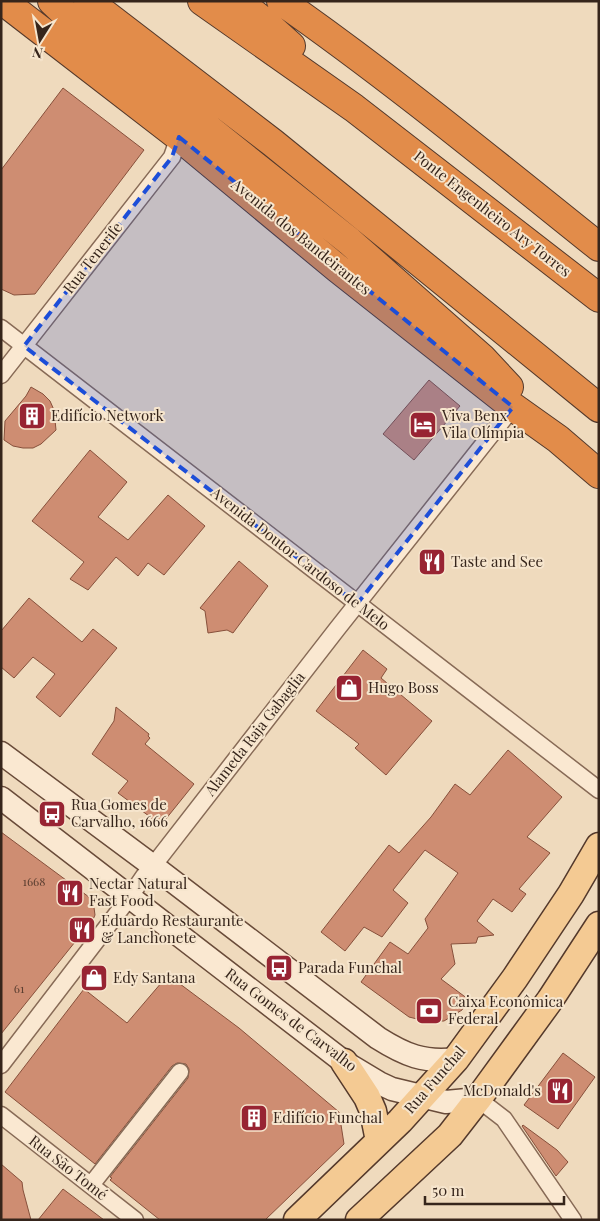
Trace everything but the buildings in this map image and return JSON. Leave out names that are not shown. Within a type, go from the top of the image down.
[{"type":"highway","name":"Avenida dos Bandeirantes","points":[[3,1],[179,138],[338,268],[513,407],[558,439],[599,474]]},
{"type":"highway","points":[[52,1],[71,19],[349,241],[482,358],[558,439]]},
{"type":"highway","points":[[88,1],[273,143],[599,408]]},
{"type":"highway","points":[[202,1],[354,108]]},
{"type":"highway","points":[[238,1],[299,54],[354,108]]},
{"type":"highway","points":[[281,1],[454,130],[599,247]]},
{"type":"highway","name":"Ponte Engenheiro Ary Torres","points":[[354,108],[599,298]]},
{"type":"highway","points":[[539,199],[575,223],[599,233]]},
{"type":"main road","name":"Rua Funchal","points":[[297,1220],[379,1141],[456,1059],[515,978],[571,894],[599,846]]},
{"type":"main road","points":[[359,1220],[450,1134],[478,1099],[544,1008],[599,925]]},
{"type":"main road","points":[[344,1062],[367,1097],[373,1111],[379,1141]]},
{"type":"street","points":[[300,1],[316,26]]},
{"type":"street","name":"Rua Tenerife","points":[[1,375],[172,156],[179,138]]},
{"type":"street","name":"Avenida Doutor Cardoso de Melo","points":[[1,328],[599,790]]},
{"type":"street","name":"Alameda Raja Gabaglia","points":[[1,1065],[144,876],[154,866],[356,604],[513,407]]},
{"type":"street","points":[[1,752],[154,866],[378,1038],[396,1050],[415,1057],[428,1060],[456,1059]]},
{"type":"street","name":"Rua Gomes de Carvalho","points":[[1,798],[344,1062],[379,1083],[392,1088],[446,1102],[478,1099]]},
{"type":"street","points":[[91,1185],[180,1072]]},
{"type":"street","points":[[478,1099],[504,1118],[573,1220]]},
{"type":"street","name":"Rua São Tomé","points":[[1,1115],[135,1220]]},
{"type":"highlighted area","points":[[179,137],[513,407],[357,604],[24,346],[172,157]]},
{"type":"place","name":"Edifício Network","points":[[32,416]]},
{"type":"place","name":"Viva Benx Vila Olímpia","points":[[423,425]]},
{"type":"place","name":"Taste and See","points":[[432,562]]},
{"type":"place","name":"Hugo Boss","points":[[349,688]]},
{"type":"place","name":"Rua Gomes de Carvalho, 1666","points":[[52,814]]},
{"type":"place","name":"Nectar Natural Fast Food","points":[[70,893]]},
{"type":"place","name":"Eduardo Restaurante & Lanchonete","points":[[82,930]]},
{"type":"place","name":"Parada Funchal","points":[[279,968]]},
{"type":"place","name":"Edy Santana","points":[[94,978]]},
{"type":"place","name":"Caixa Econômica Federal","points":[[429,1011]]},
{"type":"place","name":"McDonald's","points":[[560,1091]]},
{"type":"place","name":"Edifício Funchal","points":[[254,1118]]}]
